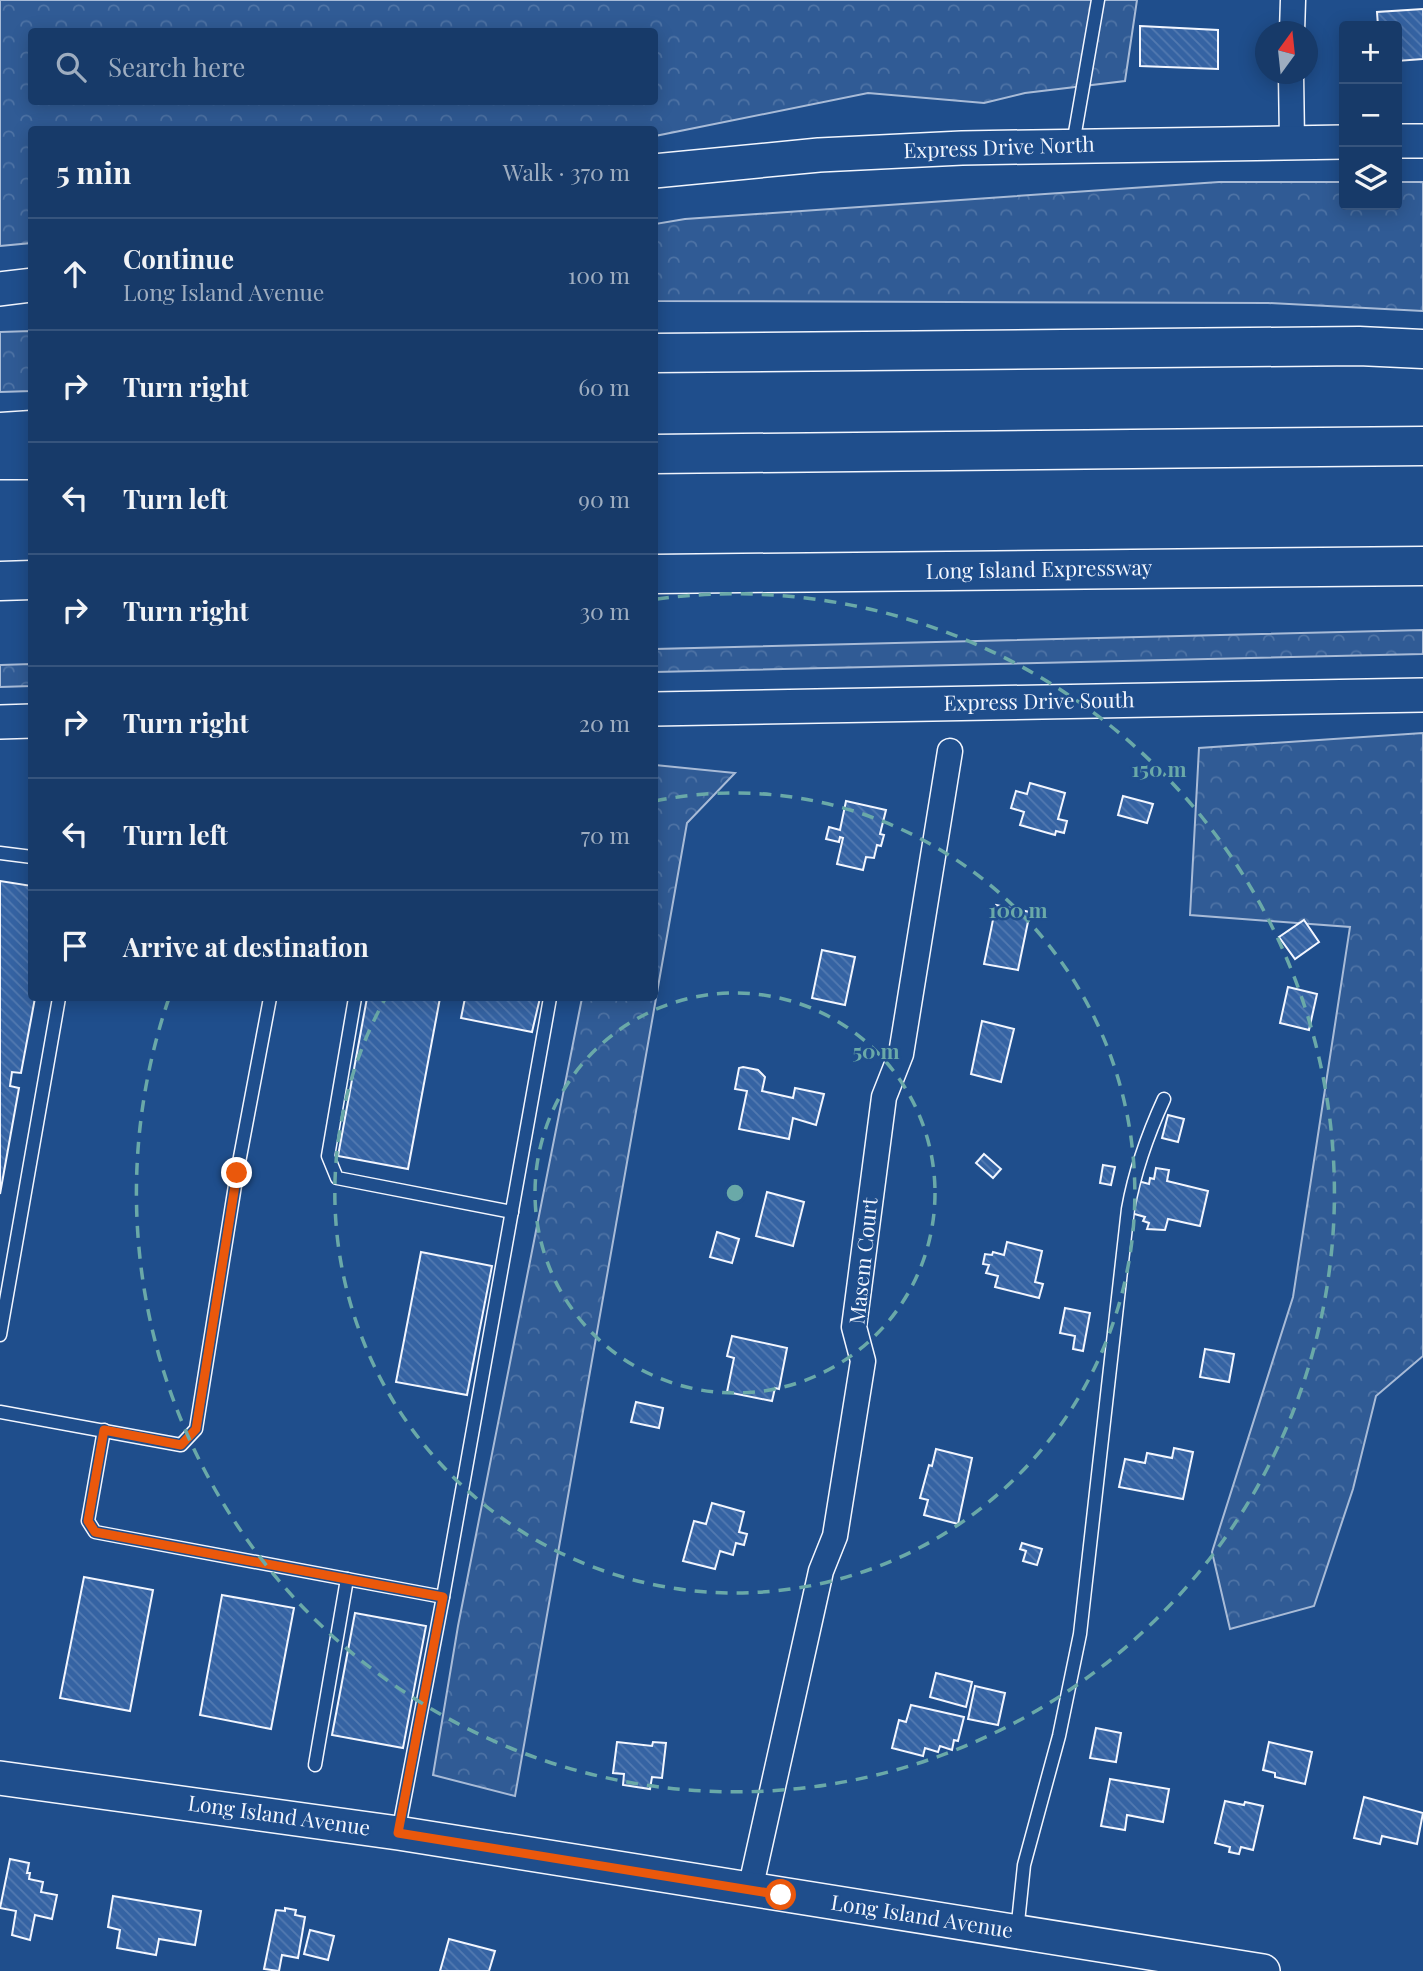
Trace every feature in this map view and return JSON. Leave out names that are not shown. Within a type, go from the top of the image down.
[{"type":"highway","points":[[658,353],[1359,346],[1423,349]]},
{"type":"highway","points":[[0,432],[28,430]]},
{"type":"highway","points":[[658,454],[1423,446]]},
{"type":"highway","points":[[0,460],[28,460]]},
{"type":"highway","name":"Long Island Expressway","points":[[658,574],[1423,566]]},
{"type":"highway","points":[[0,581],[28,580]]},
{"type":"main road","points":[[1402,141],[1423,141]]},
{"type":"main road","name":"Express Drive North","points":[[658,171],[819,155],[962,148],[1339,142]]},
{"type":"main road","points":[[0,289],[28,286]]},
{"type":"main road","name":"Express Drive South","points":[[658,709],[1423,695]]},
{"type":"main road","points":[[0,722],[28,721]]},
{"type":"main road","name":"Long Island Avenue","points":[[0,1778],[398,1833],[1263,1971]]},
{"type":"street","points":[[1292,21],[1293,0]]},
{"type":"street","points":[[1291,84],[1292,142]]},
{"type":"street","name":"Masem Court","points":[[750,1890],[821,1571],[835,1536],[863,1361],[854,1327],[884,1097],[901,1054],[950,751]]},
{"type":"lane","points":[[1072,146],[1098,0]]},
{"type":"lane","points":[[0,853],[28,856]]},
{"type":"lane","points":[[0,1335],[58,1001]]},
{"type":"lane","points":[[0,1412],[181,1445],[196,1429],[237,1173],[269,1001]]},
{"type":"lane","points":[[354,1001],[328,1156],[337,1178],[512,1212]]},
{"type":"lane","points":[[398,1833],[550,1001]]},
{"type":"lane","points":[[1017,1932],[1024,1865],[1059,1737],[1080,1634],[1128,1209],[1138,1163],[1164,1099]]},
{"type":"lane","points":[[104,1430],[88,1521],[95,1532],[443,1597]]},
{"type":"lane","points":[[315,1765],[347,1579]]},
{"type":"green space","points":[[0,0],[1137,0],[1125,81],[1025,93],[984,103],[868,93],[658,135],[658,126],[28,126],[28,243],[0,246]]},
{"type":"green space","points":[[1219,182],[1339,182],[1339,210],[1402,210],[1402,182],[1423,182],[1423,311],[1268,303],[658,301],[658,224],[685,219]]},
{"type":"green space","points":[[28,331],[28,391],[0,392],[0,332]]},
{"type":"green space","points":[[1423,630],[1423,654],[658,672],[658,649]]},
{"type":"green space","points":[[28,664],[28,686],[0,687],[0,665]]},
{"type":"green space","points":[[1423,733],[1423,1356],[1376,1396],[1353,1489],[1314,1606],[1230,1629],[1212,1552],[1293,1297],[1350,927],[1190,915],[1199,748]]},
{"type":"green space","points":[[658,765],[735,773],[687,823],[658,987]]},
{"type":"green space","points":[[581,1001],[656,1001],[515,1796],[433,1775],[458,1626]]},
{"type":"building","points":[[1423,9],[1423,59],[1402,61],[1402,21],[1378,21],[1377,12]]},
{"type":"building","points":[[1140,26],[1218,30],[1218,69],[1140,66]]},
{"type":"building","points":[[1030,783],[1065,793],[1058,819],[1067,821],[1064,833],[1056,831],[1055,835],[1020,825],[1024,812],[1011,808],[1016,791],[1027,794]]},
{"type":"building","points":[[1123,796],[1153,804],[1147,823],[1118,815]]},
{"type":"building","points":[[846,801],[886,810],[880,834],[884,835],[881,846],[877,845],[874,858],[866,857],[863,870],[837,864],[843,838],[840,837],[839,842],[826,839],[829,827],[840,830]]},
{"type":"building","points":[[0,881],[28,885],[28,1001],[34,1001],[21,1073],[12,1072],[10,1086],[19,1088],[0,1194]]},
{"type":"building","points":[[996,905],[1030,912],[1018,970],[984,964]]},
{"type":"building","points":[[1304,920],[1319,942],[1295,959],[1279,937]]},
{"type":"building","points":[[822,950],[855,957],[845,1005],[812,998]]},
{"type":"building","points":[[1288,987],[1317,994],[1309,1030],[1280,1023]]},
{"type":"building","points":[[366,1001],[439,1001],[408,1169],[338,1156]]},
{"type":"building","points":[[464,1001],[539,1001],[532,1032],[461,1018]]},
{"type":"building","points":[[982,1021],[1014,1029],[1001,1082],[971,1074]]},
{"type":"building","points":[[739,1068],[758,1070],[765,1077],[762,1091],[793,1098],[795,1088],[824,1094],[816,1125],[793,1118],[789,1139],[739,1129],[747,1091],[735,1089]]},
{"type":"building","points":[[1168,1115],[1184,1119],[1178,1142],[1162,1138]]},
{"type":"building","points":[[984,1154],[1001,1169],[993,1178],[976,1163]]},
{"type":"building","points":[[1103,1165],[1115,1167],[1111,1185],[1100,1183]]},
{"type":"building","points":[[1156,1168],[1169,1170],[1167,1181],[1208,1191],[1200,1226],[1168,1219],[1165,1230],[1147,1229],[1149,1223],[1143,1221],[1145,1217],[1131,1213],[1138,1181],[1149,1184],[1150,1178],[1154,1179]]},
{"type":"building","points":[[767,1192],[804,1202],[793,1246],[756,1236]]},
{"type":"building","points":[[717,1232],[739,1239],[732,1263],[710,1257]]},
{"type":"building","points":[[1007,1242],[1042,1251],[1035,1282],[1043,1284],[1039,1298],[995,1287],[998,1276],[986,1273],[989,1265],[983,1264],[985,1254],[992,1255],[993,1252],[1004,1255]]},
{"type":"building","points":[[421,1252],[492,1266],[467,1395],[396,1382]]},
{"type":"building","points":[[1065,1308],[1090,1313],[1083,1351],[1073,1349],[1075,1336],[1060,1333]]},
{"type":"building","points":[[732,1336],[787,1348],[779,1389],[775,1388],[772,1401],[727,1392],[734,1358],[727,1356]]},
{"type":"building","points":[[1205,1349],[1234,1354],[1229,1382],[1200,1377]]},
{"type":"building","points":[[636,1402],[663,1408],[659,1428],[631,1422]]},
{"type":"building","points":[[1174,1448],[1193,1452],[1183,1499],[1119,1487],[1125,1459],[1145,1463],[1147,1453],[1172,1458]]},
{"type":"building","points":[[936,1449],[972,1458],[958,1524],[924,1515],[928,1500],[920,1498]]},
{"type":"building","points":[[712,1503],[744,1512],[739,1532],[747,1534],[744,1545],[736,1543],[733,1555],[720,1551],[715,1569],[683,1561],[694,1521],[706,1524]]},
{"type":"building","points":[[1022,1543],[1042,1549],[1037,1565],[1023,1561],[1026,1551],[1020,1549]]},
{"type":"building","points":[[84,1577],[153,1590],[130,1711],[60,1698]]},
{"type":"building","points":[[222,1595],[294,1608],[271,1729],[200,1715]]},
{"type":"building","points":[[355,1613],[426,1626],[403,1748],[332,1735]]},
{"type":"building","points":[[936,1673],[972,1682],[966,1707],[930,1697]]},
{"type":"building","points":[[975,1686],[1005,1693],[998,1725],[968,1719]]},
{"type":"building","points":[[911,1705],[964,1717],[958,1741],[954,1740],[952,1750],[940,1746],[938,1752],[925,1748],[923,1756],[892,1748],[899,1720],[906,1722]]},
{"type":"building","points":[[1096,1728],[1121,1733],[1116,1762],[1090,1758]]},
{"type":"building","points":[[617,1742],[652,1746],[653,1742],[666,1743],[662,1778],[652,1777],[650,1789],[623,1785],[624,1774],[613,1773]]},
{"type":"building","points":[[1269,1742],[1312,1752],[1305,1784],[1275,1777],[1275,1773],[1263,1770]]},
{"type":"building","points":[[1110,1779],[1169,1789],[1163,1822],[1127,1815],[1125,1830],[1101,1826]]},
{"type":"building","points":[[1364,1797],[1423,1813],[1417,1844],[1382,1836],[1380,1844],[1354,1838]]},
{"type":"building","points":[[1225,1801],[1263,1806],[1253,1850],[1241,1847],[1239,1854],[1229,1852],[1230,1847],[1215,1843]]},
{"type":"building","points":[[10,1859],[29,1863],[29,1879],[43,1882],[41,1892],[57,1895],[52,1919],[35,1915],[30,1940],[12,1935],[16,1911],[0,1908]]},
{"type":"building","points":[[113,1896],[201,1911],[195,1945],[159,1939],[156,1955],[117,1948],[120,1930],[108,1927]]},
{"type":"building","points":[[285,1908],[296,1910],[295,1915],[305,1917],[298,1958],[282,1955],[279,1971],[264,1969],[276,1910],[285,1911]]},
{"type":"building","points":[[310,1930],[334,1936],[328,1960],[304,1954]]},
{"type":"building","points":[[449,1939],[495,1951],[489,1971],[440,1971]]},
{"type":"route","points":[[237,1173],[196,1429],[181,1445],[104,1430],[88,1521],[95,1532],[443,1597],[398,1833],[781,1895]]}]
